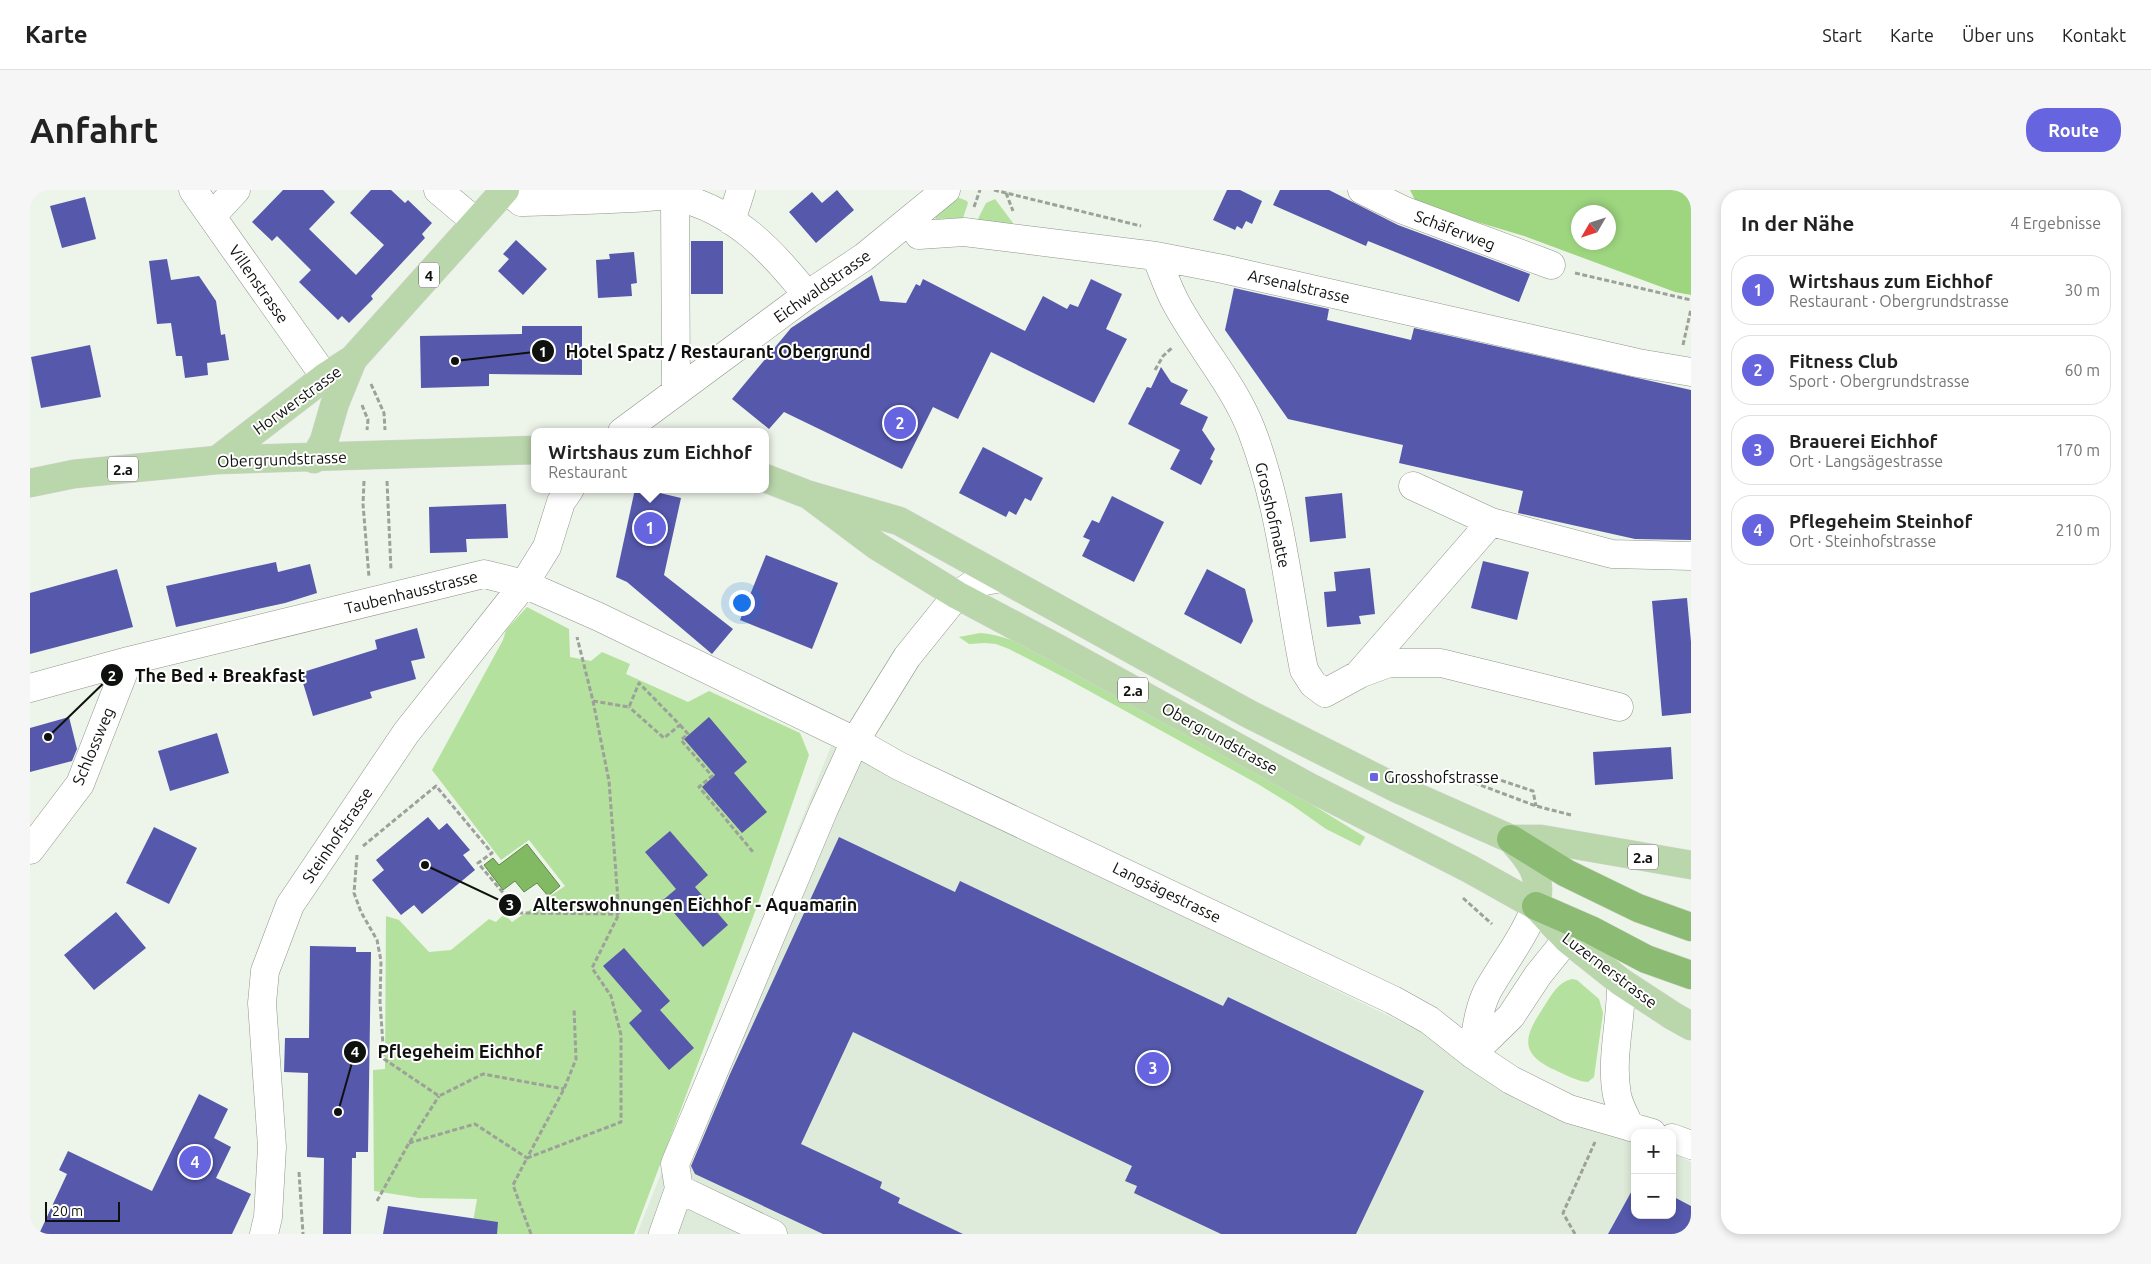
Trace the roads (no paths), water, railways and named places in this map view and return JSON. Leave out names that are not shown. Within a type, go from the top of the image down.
[{"type":"highway","points":[[1511,839],[1566,873],[1638,908],[1691,927]]},
{"type":"highway","points":[[1536,906],[1579,935],[1691,975]]},
{"type":"main road","name":"Horwerstrasse","points":[[217,460],[325,377],[353,359],[506,190]]},
{"type":"main road","name":"Horwerstrasse","points":[[314,458],[324,441],[335,403],[353,359]]},
{"type":"main road","name":"Obergrundstrasse","points":[[30,483],[74,474],[217,460],[531,450]]},
{"type":"main road","name":"Obergrundstrasse","points":[[769,480],[809,495],[899,521],[1249,714],[1398,789],[1511,839]]},
{"type":"main road","name":"Obergrundstrasse","points":[[809,495],[877,546],[957,594],[1309,787],[1463,865],[1536,906]]},
{"type":"main road","name":"2.a","points":[[1511,839],[1541,839],[1691,865]]},
{"type":"main road","points":[[1511,839],[1523,852],[1534,870],[1538,883],[1536,906]]},
{"type":"main road","name":"Luzernerstrasse","points":[[1579,935],[1622,982],[1685,1025]]},
{"type":"street","name":"Villenstrasse","points":[[193,190],[325,377]]},
{"type":"street","points":[[212,216],[236,190]]},
{"type":"street","points":[[438,190],[476,222]]},
{"type":"street","points":[[506,190],[521,202],[675,197],[705,206],[754,237],[778,261],[807,295]]},
{"type":"street","points":[[731,221],[741,190]]},
{"type":"street","name":"Eichwaldstrasse","points":[[627,428],[807,295],[864,257],[946,190]]},
{"type":"street","name":"Schäferweg","points":[[1362,190],[1403,210],[1551,266]]},
{"type":"street","points":[[675,197],[676,392]]},
{"type":"street","name":"Arsenalstrasse","points":[[910,220],[919,235],[964,232],[1156,256],[1223,269],[1638,363],[1687,360]]},
{"type":"street","name":"Grosshofmatte","points":[[1156,256],[1166,284],[1178,306],[1228,385],[1250,428],[1273,499],[1304,670],[1313,684],[1325,693],[1358,675],[1389,664],[1441,663],[1619,707]]},
{"type":"street","points":[[1413,486],[1491,522],[1612,554],[1691,556]]},
{"type":"street","name":"Steinhofstrasse","points":[[264,1234],[268,1217],[272,1147],[262,1002],[265,971],[290,905],[406,733],[524,584],[547,547],[561,502],[567,493]]},
{"type":"street","name":"Grosshofmatte","points":[[1358,675],[1491,522]]},
{"type":"street","name":"Taubenhausstrasse","points":[[30,688],[128,661],[484,574],[524,584],[569,603],[855,742]]},
{"type":"street","points":[[663,1234],[679,1189],[676,1164],[824,809],[855,742],[907,657],[957,594],[974,583],[1001,578]]},
{"type":"street","name":"Schlossweg","points":[[30,850],[80,784],[128,661]]},
{"type":"street","name":"Langsägestrasse","points":[[855,742],[899,766],[1393,1000],[1429,1020],[1472,1054],[1511,1080],[1569,1109],[1638,1129]]},
{"type":"street","points":[[1472,1054],[1480,1011],[1488,992],[1522,938],[1536,906]]},
{"type":"street","points":[[1472,1054],[1511,1016],[1538,975],[1579,935]]},
{"type":"street","name":"Langsägestrasse","points":[[1622,982],[1622,1004],[1614,1076],[1617,1097],[1640,1129]]},
{"type":"street","points":[[1676,1139],[1691,1145]]},
{"type":"street","points":[[679,1189],[773,1234]]},
{"type":"place","name":"Hotel Spatz / Restaurant Obergrund","points":[[455,361]]},
{"type":"place","name":"Fitness Club","points":[[900,423]]},
{"type":"place","name":"Wirtshaus zum Eichhof","points":[[650,528]]},
{"type":"place","name":"The Bed + Breakfast","points":[[48,737]]},
{"type":"place","name":"Grosshofstrasse","points":[[1374,777]]},
{"type":"place","name":"Alterswohnungen Eichhof - Aquamarin","points":[[425,865]]},
{"type":"place","name":"Brauerei Eichhof","points":[[1153,1068]]},
{"type":"place","name":"Pflegeheim Eichhof","points":[[338,1112]]},
{"type":"place","name":"Pflegeheim Steinhof","points":[[195,1162]]}]
